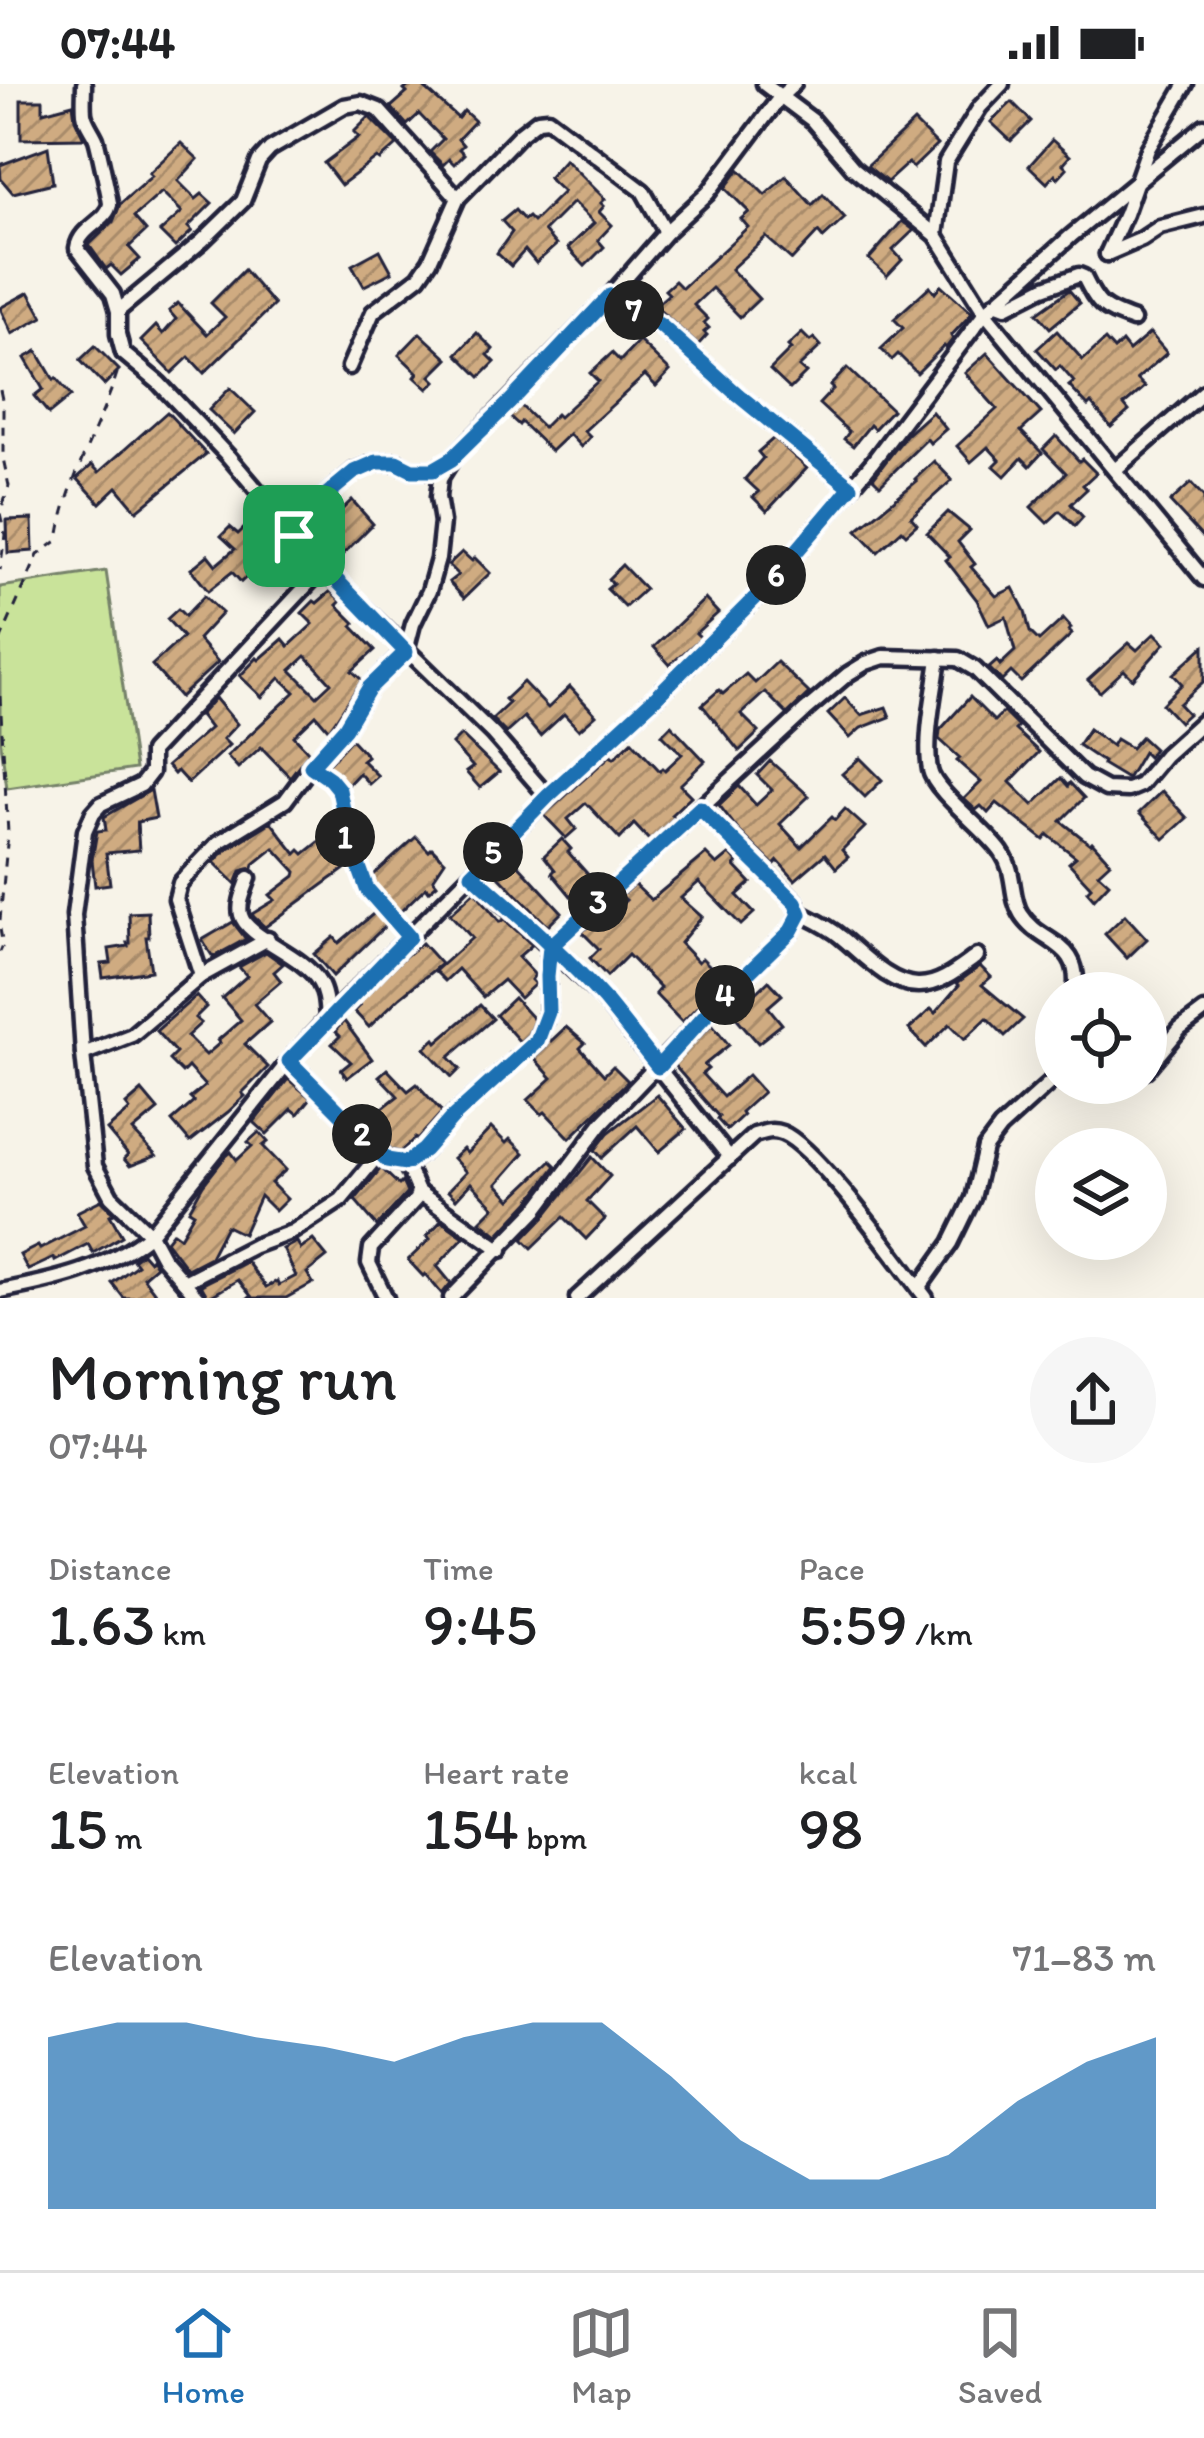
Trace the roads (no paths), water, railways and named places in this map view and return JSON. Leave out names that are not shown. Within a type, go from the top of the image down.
[{"type":"street","points":[[85,84],[84,115],[98,144],[110,202],[107,213],[82,234],[76,248],[113,294],[123,353],[146,369],[323,568],[493,734],[548,796]]},
{"type":"street","points":[[764,84],[812,120],[853,168],[936,235],[1114,470],[1204,579]]},
{"type":"street","points":[[202,976],[176,899],[181,883],[219,842],[285,801],[345,728],[369,688],[406,652],[438,559],[440,478],[452,459],[708,193],[794,84]]},
{"type":"street","points":[[1186,84],[1148,149],[1107,254],[1160,226],[1204,216]]},
{"type":"street","points":[[936,235],[946,162],[995,86]]},
{"type":"street","points":[[118,311],[243,201],[259,161],[270,149],[344,106],[362,103],[379,110],[458,198]]},
{"type":"street","points":[[349,367],[373,312],[419,277],[430,261],[458,198],[538,120],[548,119],[643,191],[666,232]]},
{"type":"street","points":[[0,1291],[104,1263],[129,1252],[150,1234],[327,1019],[548,796],[768,585],[900,429],[990,308],[1204,126]]},
{"type":"street","points":[[990,308],[1006,308],[1043,287],[1079,275],[1103,309],[1133,320]]},
{"type":"street","points":[[610,296],[661,326],[851,487]]},
{"type":"street","points":[[1114,470],[1204,392]]},
{"type":"street","points":[[294,536],[307,511],[354,472],[377,462],[433,470],[452,459]]},
{"type":"street","points":[[198,1298],[163,1258],[150,1234],[111,1196],[94,1166],[74,915],[86,831],[100,804],[140,785],[151,772],[151,752],[323,568]]},
{"type":"street","points":[[289,1061],[387,1160],[406,1163],[537,1041],[548,1012],[550,947],[848,674],[866,663],[884,657],[958,658],[1084,776],[1106,789],[1140,785],[1204,720]]},
{"type":"street","points":[[939,658],[930,773],[1001,851],[1012,872],[1018,912],[1060,946],[1075,972]]},
{"type":"street","points":[[700,808],[795,902],[800,914],[820,922],[863,960],[902,982],[924,986],[977,956]]},
{"type":"street","points":[[472,874],[601,996],[730,1158]]},
{"type":"street","points":[[249,878],[240,906],[242,920],[250,931],[314,973],[323,987],[327,1019]]},
{"type":"street","points":[[451,1298],[538,1208],[602,1123],[791,931],[800,914]]},
{"type":"street","points":[[83,1054],[132,1035],[202,976],[268,939]]},
{"type":"street","points":[[1167,1045],[1204,1011]]},
{"type":"street","points":[[578,1298],[754,1136],[771,1130],[788,1135],[813,1159],[922,1293],[973,1198],[986,1148],[1035,1096]]},
{"type":"street","points":[[184,1282],[292,1232],[341,1200],[380,1153]]},
{"type":"street","points":[[406,1163],[418,1192],[501,1250]]},
{"type":"street","points":[[386,1298],[369,1263],[371,1249],[418,1192]]}]
